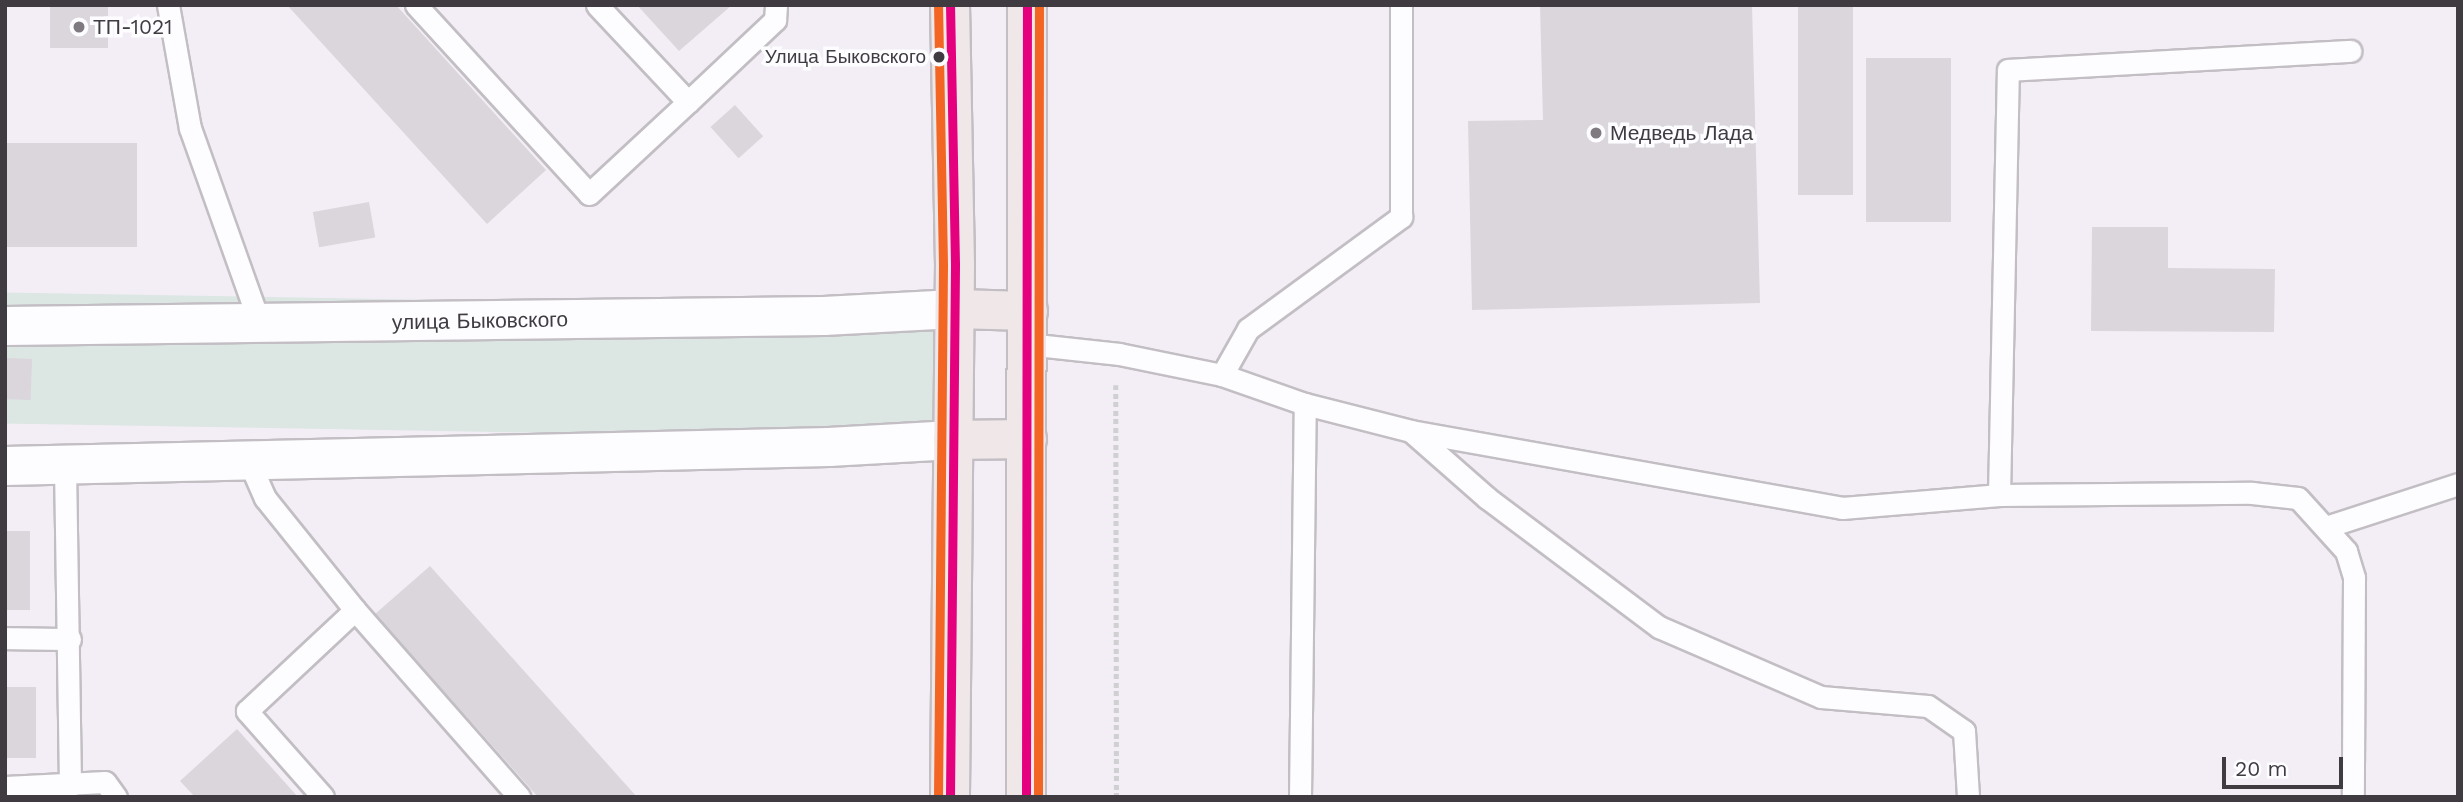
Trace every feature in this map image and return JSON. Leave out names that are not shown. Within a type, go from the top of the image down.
[{"type":"main road","points":[[950,5],[955,309],[950,797]]},
{"type":"main road","points":[[1026,797],[1027,5]]},
{"type":"main road","points":[[955,309],[1027,328]]},
{"type":"main road","points":[[953,440],[1027,439]]},
{"type":"street","name":"улица Быковского","points":[[5,326],[260,325],[824,316],[955,309]]},
{"type":"street","points":[[5,466],[65,466],[247,457],[815,447],[953,440]]},
{"type":"lane","points":[[168,5],[190,128],[260,325]]},
{"type":"lane","points":[[416,5],[589,194],[775,20],[776,5]]},
{"type":"lane","points":[[597,5],[688,102]]},
{"type":"lane","points":[[1222,375],[1248,329],[1401,217],[1401,5]]},
{"type":"lane","points":[[1999,495],[2006,337],[2008,70],[2350,51]]},
{"type":"lane","points":[[1027,328],[1119,354],[1222,375],[1305,404],[1411,431],[1842,508],[1999,495],[2252,493],[2298,498],[2329,526],[2346,551],[2354,578],[2353,797]]},
{"type":"lane","points":[[1300,797],[1305,404]]},
{"type":"lane","points":[[1411,431],[1487,498],[1659,627],[1821,697],[1928,706],[1964,731],[1968,797]]},
{"type":"lane","points":[[247,457],[265,498],[355,610],[519,797]]},
{"type":"lane","points":[[65,466],[70,639],[70,786]]},
{"type":"lane","points":[[2329,526],[2458,484]]},
{"type":"lane","points":[[323,797],[247,710],[355,610]]},
{"type":"lane","points":[[5,638],[70,639]]},
{"type":"lane","points":[[5,787],[70,786],[105,782],[116,797]]},
{"type":"path","points":[[1116,377],[1117,797]]},
{"type":"shaded area","points":[[5,292],[955,309],[953,440],[5,423]]},
{"type":"building","name":"ТП-1021","points":[[50,5],[108,5],[108,48],[50,48]]},
{"type":"building","points":[[287,5],[396,5],[546,170],[487,224]]},
{"type":"building","points":[[637,5],[732,5],[679,51]]},
{"type":"building","points":[[1540,5],[1752,5],[1760,303],[1472,310],[1468,121],[1543,120]]},
{"type":"building","points":[[1798,5],[1853,5],[1853,195],[1798,195]]},
{"type":"building","points":[[1866,58],[1951,58],[1951,222],[1866,222]]},
{"type":"building","points":[[735,105],[763,136],[739,158],[710,127]]},
{"type":"building","points":[[5,143],[137,143],[137,247],[5,247]]},
{"type":"building","points":[[369,202],[375,237],[319,247],[313,212]]},
{"type":"building","points":[[2092,227],[2168,227],[2168,268],[2275,269],[2274,332],[2091,331]]},
{"type":"building","points":[[5,358],[32,359],[31,400],[5,399]]},
{"type":"building","points":[[5,531],[30,531],[30,610],[5,610]]},
{"type":"building","points":[[430,566],[637,797],[538,797],[375,614]]},
{"type":"building","points":[[5,687],[36,687],[36,758],[5,758]]},
{"type":"building","points":[[237,729],[298,797],[195,797],[180,781]]},
{"type":"transit line","points":[[938,5],[943,264],[938,797]]},
{"type":"transit line","points":[[950,5],[955,264],[950,797]]},
{"type":"transit line","points":[[1026,797],[1027,5]]},
{"type":"transit line","points":[[1038,797],[1039,5]]},
{"type":"place","name":"ТП-1021","points":[[79,27]]},
{"type":"place","name":"Улица Быковского","points":[[939,57]]},
{"type":"place","name":"Медведь Лада","points":[[1596,133]]}]
